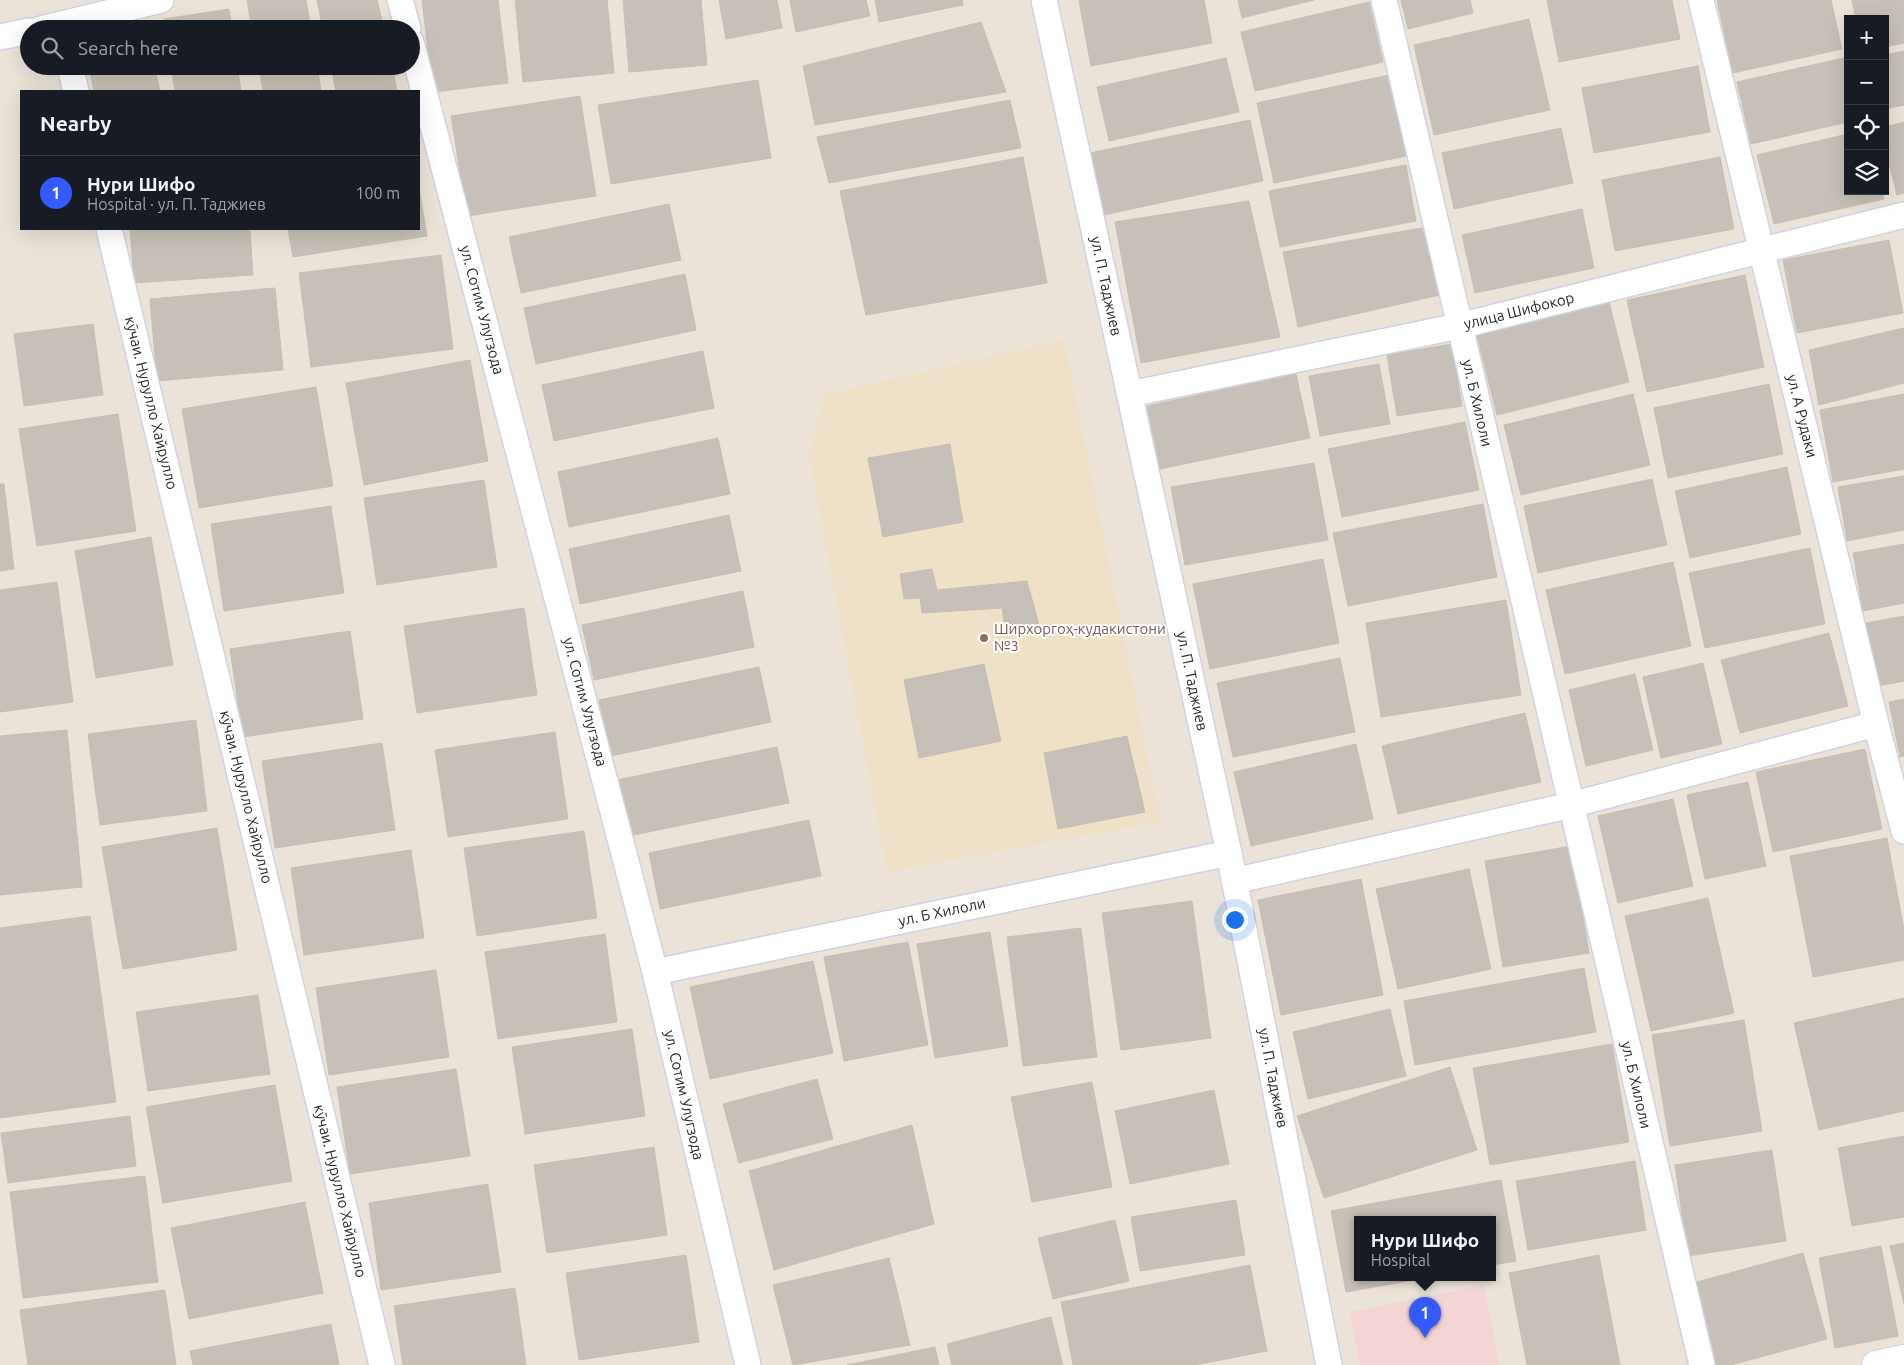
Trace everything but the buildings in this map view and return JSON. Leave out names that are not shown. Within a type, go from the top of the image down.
[{"type":"street","points":[[85,20],[161,0]]},
{"type":"street","points":[[400,0],[406,20]]},
{"type":"street","name":"ул. П. Таджиев","points":[[1044,0],[1229,853],[1329,1365]]},
{"type":"street","name":"ул. Б Хилоли","points":[[1384,0],[1702,1365]]},
{"type":"street","name":"ул. А Рудаки","points":[[1701,0],[1876,724],[1904,832]]},
{"type":"street","points":[[0,37],[20,33]]},
{"type":"street","points":[[72,75],[76,90]]},
{"type":"street","name":"ул. Сотим Улугзода","points":[[420,75],[656,972],[748,1365]]},
{"type":"street","name":"улица Шифокор","points":[[1130,394],[1459,326],[1904,215]]},
{"type":"street","name":"кӯчаи. Нурулло Хайрулло","points":[[109,230],[382,1365]]},
{"type":"street","points":[[1234,881],[1571,805],[1876,724]]},
{"type":"street","name":"ул. Б Хилоли","points":[[656,972],[1229,853]]},
{"type":"street","points":[[1876,1365],[1904,1359]]},
{"type":"shaded area","name":"Ширхоргоҳ-кудакистони №3","points":[[1064,339],[1161,822],[887,872],[809,454],[824,395]]},
{"type":"shaded area","points":[[1484,1285],[1499,1365],[1360,1365],[1350,1312]]},
{"type":"place","name":"Ширхоргоҳ-кудакистони №3","points":[[984,638]]},
{"type":"place","name":"Нури Шифо","points":[[1425,1338]]}]
